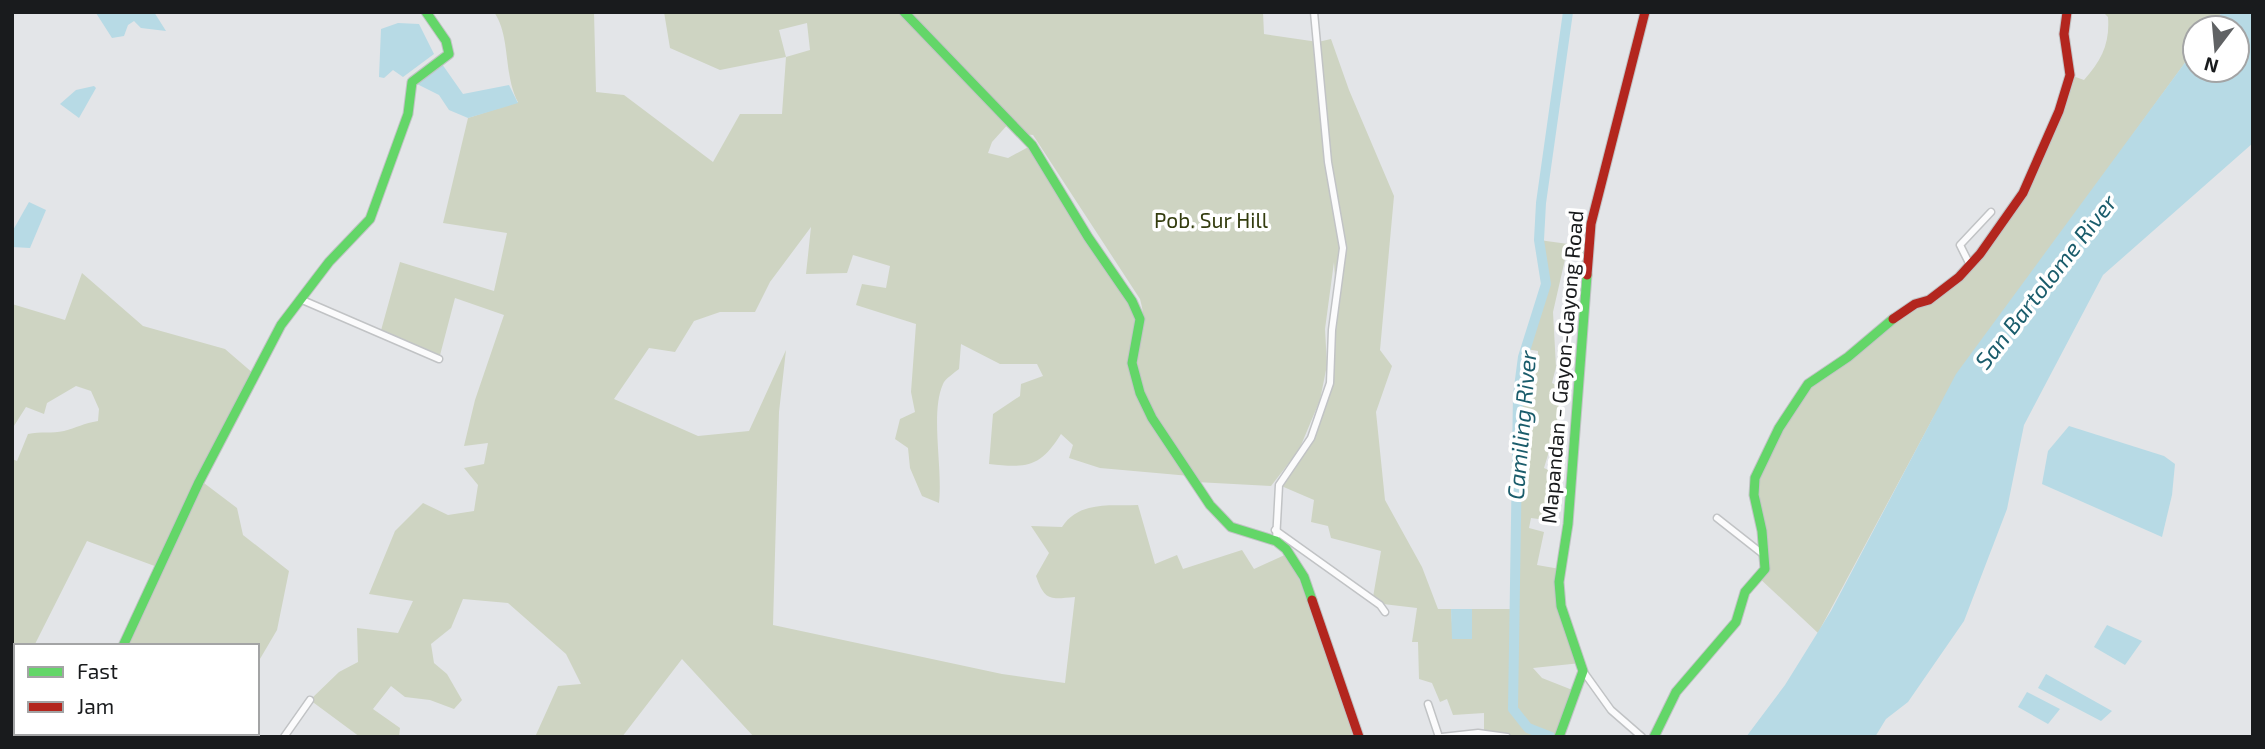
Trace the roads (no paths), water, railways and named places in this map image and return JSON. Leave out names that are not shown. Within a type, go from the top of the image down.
[{"type":"street","points":[[124,644],[245,390],[281,325],[329,262],[370,219],[408,114],[412,82],[450,54],[446,41],[426,12]]},
{"type":"street","points":[[904,12],[1032,145],[1088,237],[1132,300],[1140,319],[1132,353],[1136,383],[1152,418],[1201,493],[1226,524],[1276,541],[1286,549],[1304,577],[1359,737]]},
{"type":"street","points":[[1276,541],[1279,485],[1311,438],[1330,383],[1332,331],[1343,248],[1328,162],[1314,12]]},
{"type":"street","name":"Mapandan - Gayon-Gayong Road","points":[[1583,671],[1559,591],[1568,524],[1591,224],[1645,12]]},
{"type":"street","points":[[1654,737],[1676,692],[1736,622],[1745,593],[1765,569],[1760,520],[1753,500],[1755,478],[1801,391],[1848,357],[1881,328],[1915,304],[1936,295],[1970,265],[2023,193],[2059,111],[2070,75],[2064,34],[2067,12]]},
{"type":"street","points":[[1970,265],[1960,245],[1991,212]]},
{"type":"street","points":[[300,299],[439,359]]},
{"type":"street","points":[[1717,518],[1764,555]]},
{"type":"street","points":[[1275,530],[1380,605],[1385,612]]},
{"type":"street","points":[[1559,737],[1583,671]]},
{"type":"street","points":[[1583,671],[1611,710],[1642,737]]},
{"type":"street","points":[[284,737],[310,700]]},
{"type":"street","points":[[1429,704],[1440,737],[1507,737]]},
{"type":"water","points":[[154,12],[166,31],[141,28],[134,21],[128,25],[124,36],[112,38],[96,13]]},
{"type":"water","name":"San Bartolome River","points":[[2253,12],[2253,143],[2103,275],[2024,425],[2007,509],[1964,621],[1908,702],[1886,719],[1875,737],[1746,737],[1785,685],[1831,611],[1956,374],[2181,68],[2181,84],[2251,84],[2251,14],[2221,14]]},
{"type":"water","points":[[398,23],[419,24],[434,54],[403,77],[393,70],[384,78],[379,77],[381,29]]},
{"type":"water","points":[[442,64],[463,94],[509,85],[518,103],[468,118],[449,110],[439,95],[417,84]]},
{"type":"water","points":[[94,86],[96,88],[79,118],[60,104],[76,90]]},
{"type":"water","points":[[29,202],[46,210],[30,248],[12,247],[12,232]]},
{"type":"water","points":[[2069,426],[2164,456],[2175,464],[2172,495],[2162,537],[2042,484],[2048,451]]},
{"type":"water","points":[[1451,609],[1472,609],[1472,639],[1452,639]]},
{"type":"water","points":[[2107,625],[2142,641],[2125,665],[2094,647]]},
{"type":"water","points":[[2046,674],[2112,711],[2101,721],[2038,688]]},
{"type":"water","points":[[2027,692],[2060,709],[2048,724],[2018,707]]},
{"type":"waterway","name":"Camiling River","points":[[1551,737],[1528,728],[1513,709],[1518,395],[1523,357],[1546,284],[1539,240],[1541,203],[1568,12]]},
{"type":"park label","name":"Pob. Sur Hill","points":[[1211,221]]}]
